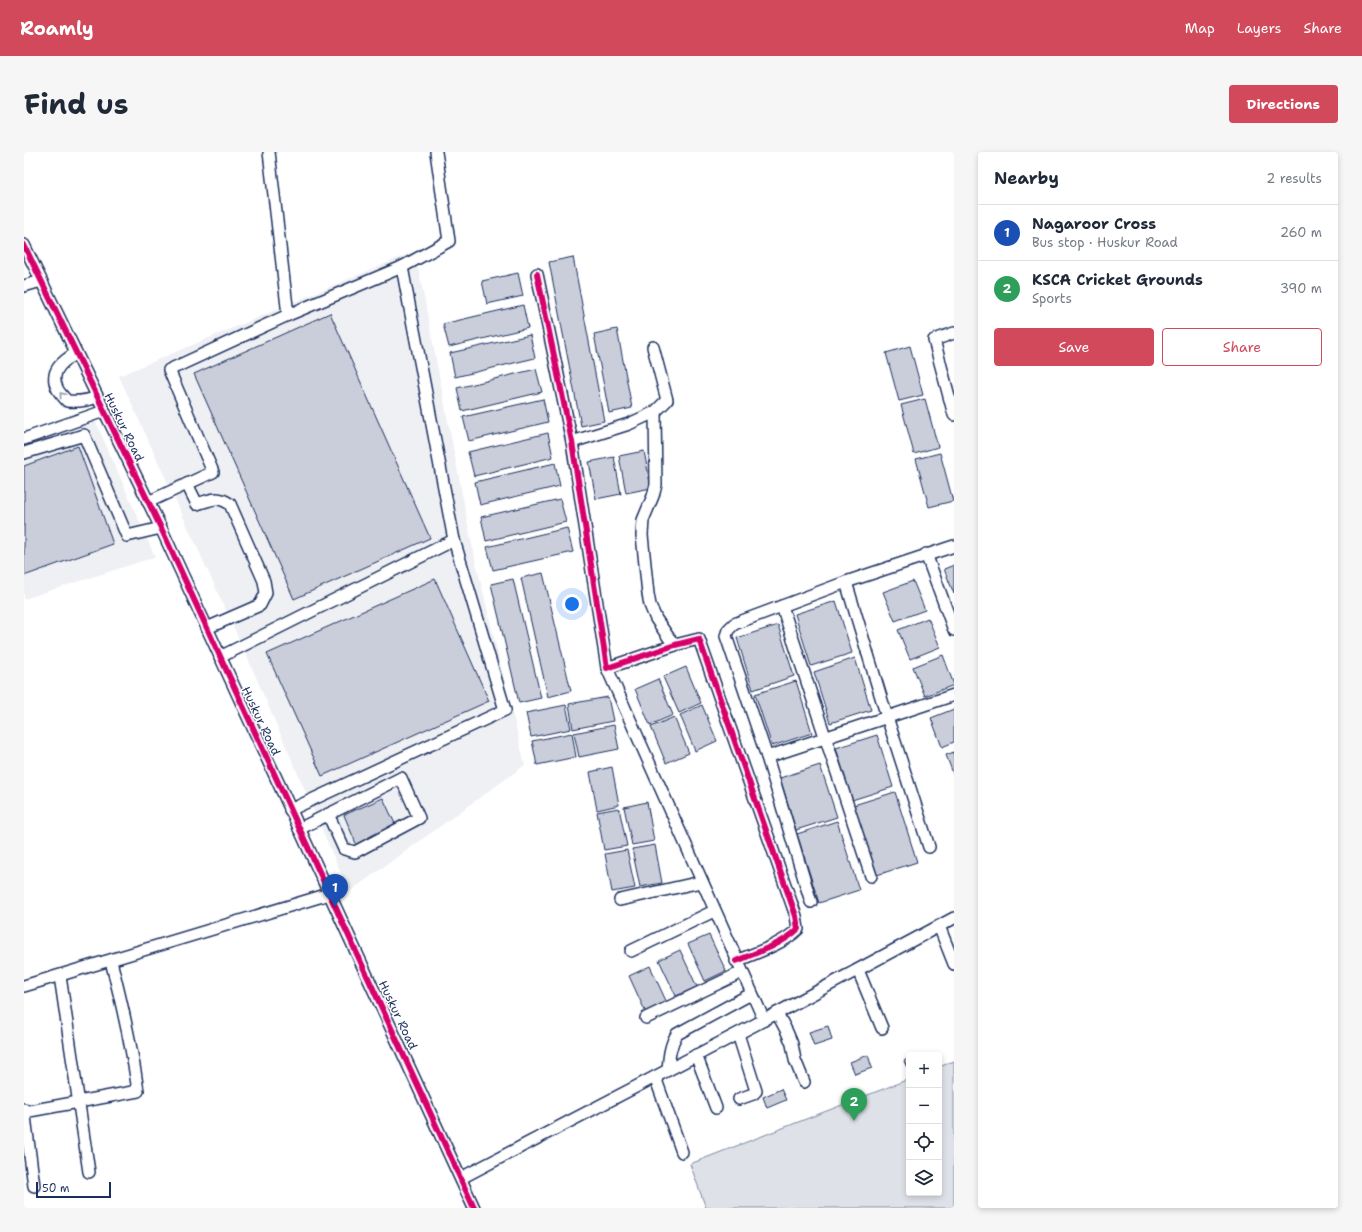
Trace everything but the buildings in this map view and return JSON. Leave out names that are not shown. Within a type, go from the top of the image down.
[{"type":"street","points":[[270,152],[288,315]]},
{"type":"street","points":[[148,502],[213,472],[169,370],[288,315],[402,267],[449,240],[436,152]]},
{"type":"street","name":"Huskur Road","points":[[24,245],[161,528],[474,1208]]},
{"type":"street","points":[[290,810],[505,710],[454,540],[402,267]]},
{"type":"street","points":[[537,274],[572,442],[607,668],[736,961],[764,1020]]},
{"type":"street","points":[[24,286],[41,281]]},
{"type":"street","points":[[953,408],[934,340],[954,333]]},
{"type":"street","points":[[572,442],[629,424],[655,412],[667,400],[653,347]]},
{"type":"street","points":[[76,353],[59,366],[55,375],[57,388],[67,401],[88,401],[97,397]]},
{"type":"street","points":[[24,439],[104,411]]},
{"type":"street","points":[[655,412],[656,485],[643,520],[642,535],[650,605],[656,619],[675,644]]},
{"type":"street","points":[[24,453],[84,435],[127,536],[161,528]]},
{"type":"street","points":[[187,484],[197,504],[216,498],[224,500],[230,504],[264,581],[266,593],[260,605],[206,628]]},
{"type":"street","points":[[220,657],[454,540]]},
{"type":"street","points":[[810,902],[767,757],[726,636],[728,630],[734,624],[846,582],[926,554],[954,546]]},
{"type":"street","points":[[926,554],[954,630]]},
{"type":"street","points":[[846,582],[887,717],[929,847]]},
{"type":"street","points":[[782,606],[870,876]]},
{"type":"street","points":[[607,668],[675,644],[699,639],[796,916],[798,929],[790,937],[736,961]]},
{"type":"street","points":[[767,757],[954,695]]},
{"type":"street","points":[[300,829],[328,814],[401,778],[419,818],[355,852],[344,849],[328,814]]},
{"type":"street","points":[[620,900],[701,882]]},
{"type":"street","points":[[24,986],[329,894]]},
{"type":"street","points":[[631,951],[714,911]]},
{"type":"street","points":[[461,1178],[738,1034],[954,918]]},
{"type":"street","points":[[939,926],[953,961]]},
{"type":"street","points":[[34,1186],[24,1111],[78,1103],[138,1091],[124,1013],[111,961]]},
{"type":"street","points":[[858,970],[882,1028]]},
{"type":"street","points":[[646,1018],[742,972]]},
{"type":"street","points":[[60,976],[89,1172]]},
{"type":"street","points":[[668,1070],[670,1050],[674,1039],[678,1034],[751,994]]},
{"type":"street","points":[[777,1013],[792,1044],[795,1060],[804,1082]]},
{"type":"street","points":[[738,1034],[756,1091],[753,1094],[739,1099]]},
{"type":"street","points":[[696,1056],[716,1108]]},
{"type":"street","points":[[655,1077],[682,1152]]},
{"type":"shaded area","points":[[415,251],[473,550],[525,765],[349,892],[248,659],[119,376]]},
{"type":"shaded area","points":[[92,413],[155,557],[24,599],[24,435]]},
{"type":"shaded area","points":[[954,1061],[954,1208],[706,1208],[690,1164],[906,1080],[906,1196],[942,1196],[942,1066]]},
{"type":"cycle path","points":[[24,245],[161,528],[474,1208]]},
{"type":"cycle path","points":[[537,274],[572,442],[607,668],[675,645],[699,639],[796,916],[798,929],[792,934],[769,948],[736,961]]},
{"type":"place","name":"Nagaroor Cross","points":[[335,907]]},
{"type":"place","name":"KSCA Cricket Grounds","points":[[854,1121]]}]
